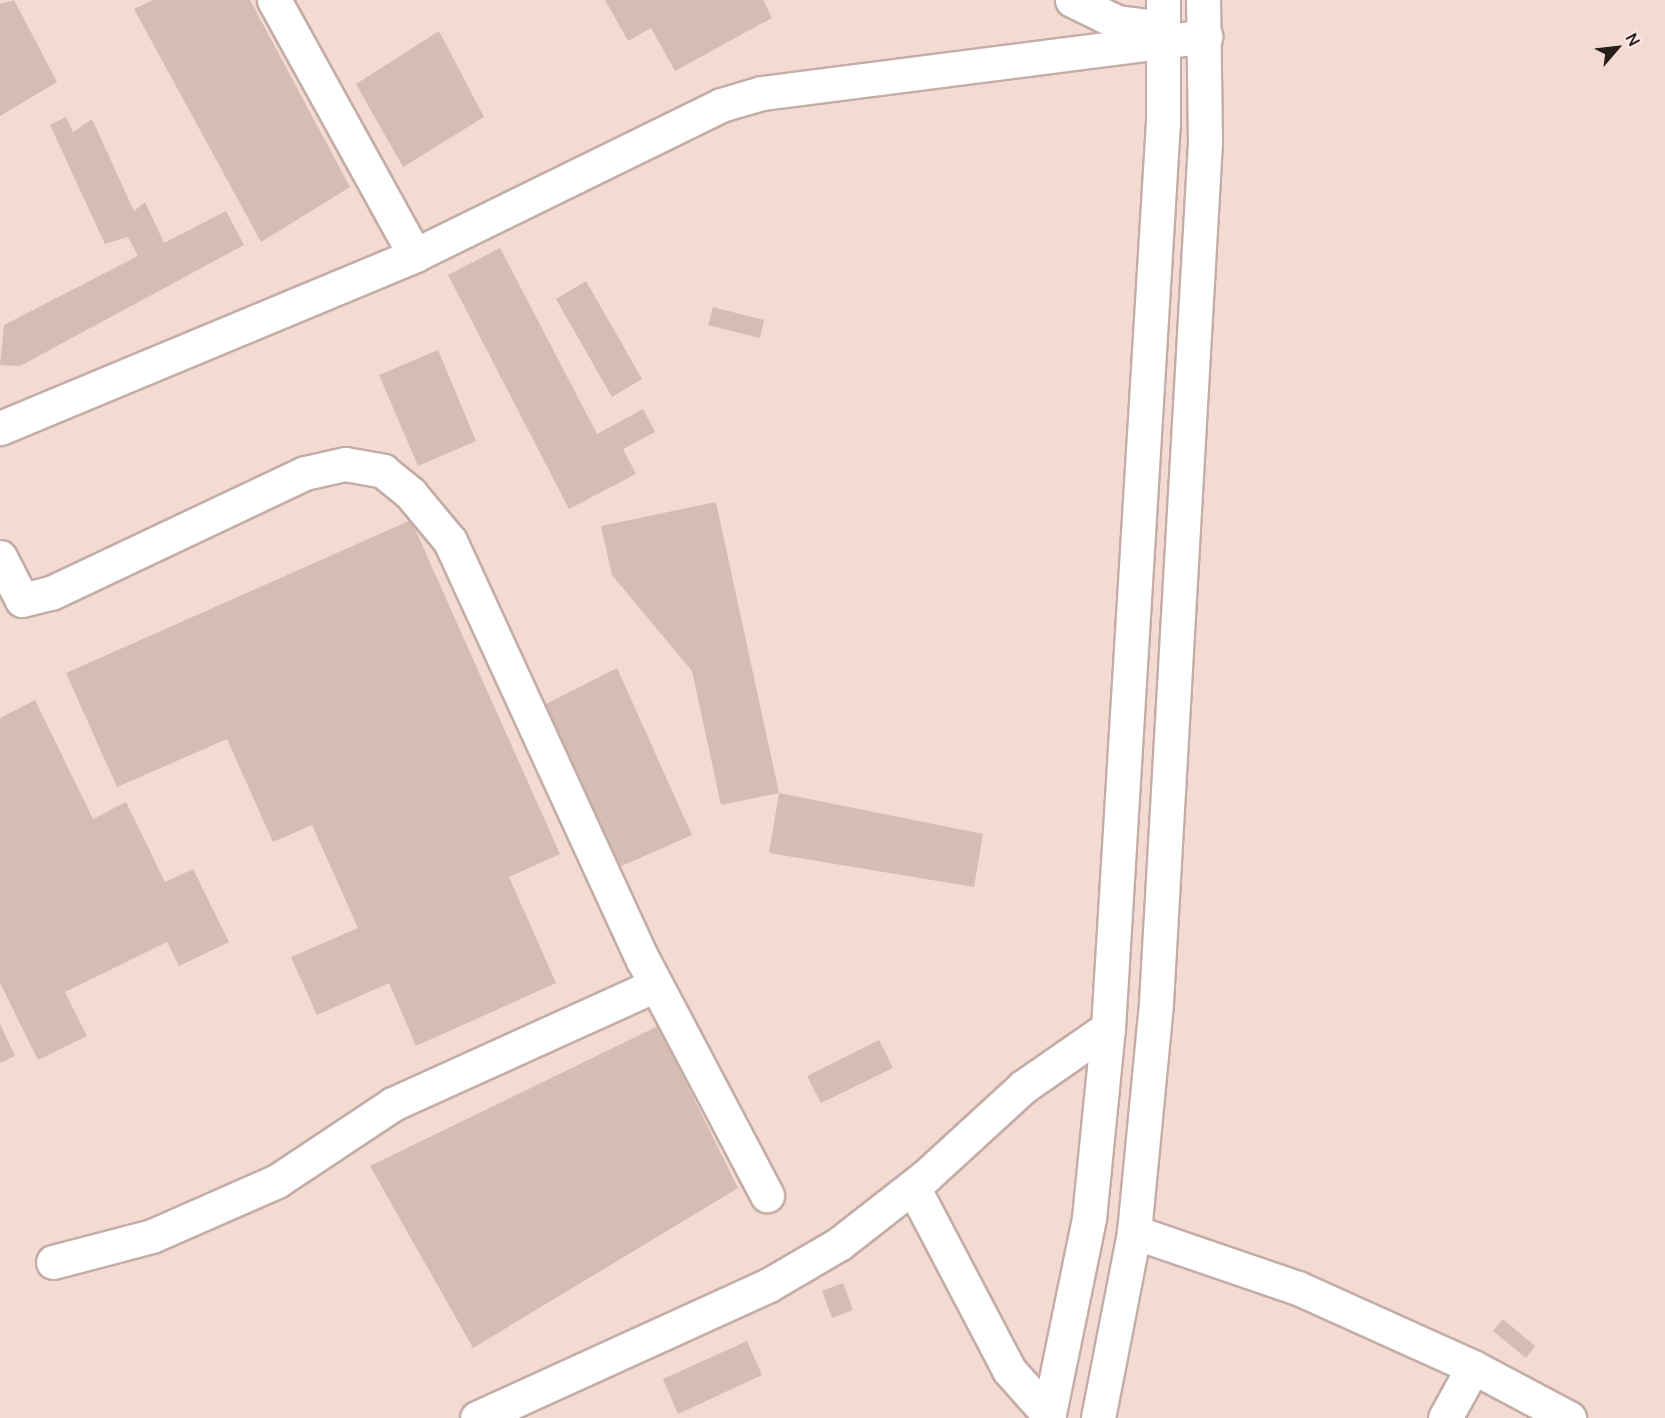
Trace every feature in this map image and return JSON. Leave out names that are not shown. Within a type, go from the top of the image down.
[{"type":"street","points":[[274,0],[415,255]]},
{"type":"street","points":[[1072,0],[1117,22],[1163,23],[1205,36]]},
{"type":"street","points":[[1098,1418],[1134,1232],[1157,990],[1205,142],[1203,0]]},
{"type":"street","points":[[0,428],[415,255],[722,105],[762,93],[1163,23]]},
{"type":"street","points":[[1049,1416],[1089,1218],[1108,1029],[1163,122],[1163,23]]},
{"type":"street","points":[[0,558],[22,600],[51,593],[305,473],[345,464],[384,471],[411,494],[450,541],[655,985],[767,1195]]},
{"type":"street","points":[[53,1262],[152,1236],[277,1181],[393,1104],[655,985]]},
{"type":"street","points":[[477,1418],[767,1286],[840,1244],[913,1187],[1023,1086],[1108,1029]]},
{"type":"street","points":[[913,1187],[1009,1370],[1049,1416]]},
{"type":"street","points":[[1134,1232],[1298,1288],[1473,1367],[1531,1409],[1569,1418]]},
{"type":"street","points":[[1445,1418],[1473,1367]]},
{"type":"building","points":[[14,0],[57,82],[0,116],[0,4]]},
{"type":"building","points":[[153,0],[250,0],[350,187],[261,242],[134,9]]},
{"type":"building","points":[[605,0],[763,0],[772,18],[675,71],[651,28],[628,41]]},
{"type":"building","points":[[439,31],[484,117],[403,167],[356,84]]},
{"type":"building","points":[[66,117],[73,132],[92,119],[134,211],[145,202],[164,243],[226,211],[244,245],[20,366],[0,365],[4,325],[138,256],[128,237],[105,244],[50,125]]},
{"type":"building","points":[[500,248],[597,434],[643,409],[655,432],[623,449],[636,474],[569,509],[448,275]]},
{"type":"building","points":[[586,281],[642,379],[612,397],[556,299]]},
{"type":"building","points":[[713,307],[764,320],[760,338],[708,325]]},
{"type":"building","points":[[438,350],[476,441],[418,466],[379,375]]},
{"type":"building","points":[[716,502],[779,793],[721,805],[692,671],[612,575],[601,526]]},
{"type":"building","points":[[411,520],[560,854],[509,877],[556,983],[416,1046],[389,983],[317,1015],[291,957],[358,928],[312,825],[273,842],[227,739],[117,787],[66,673]]},
{"type":"building","points":[[617,668],[692,835],[608,872],[540,707]]},
{"type":"building","points":[[35,700],[93,819],[126,802],[165,882],[193,869],[229,942],[179,966],[167,942],[65,992],[87,1036],[38,1060],[0,983],[0,718]]},
{"type":"building","points":[[779,793],[983,834],[974,887],[769,853]]},
{"type":"building","points":[[0,1024],[15,1056],[0,1063]]},
{"type":"building","points":[[658,1026],[738,1188],[473,1348],[370,1166]]},
{"type":"building","points":[[879,1040],[893,1068],[821,1103],[807,1076]]},
{"type":"building","points":[[843,1283],[853,1310],[832,1318],[822,1291]]},
{"type":"building","points":[[1503,1319],[1535,1346],[1526,1358],[1493,1331]]},
{"type":"building","points":[[747,1341],[762,1375],[678,1414],[663,1379]]}]
